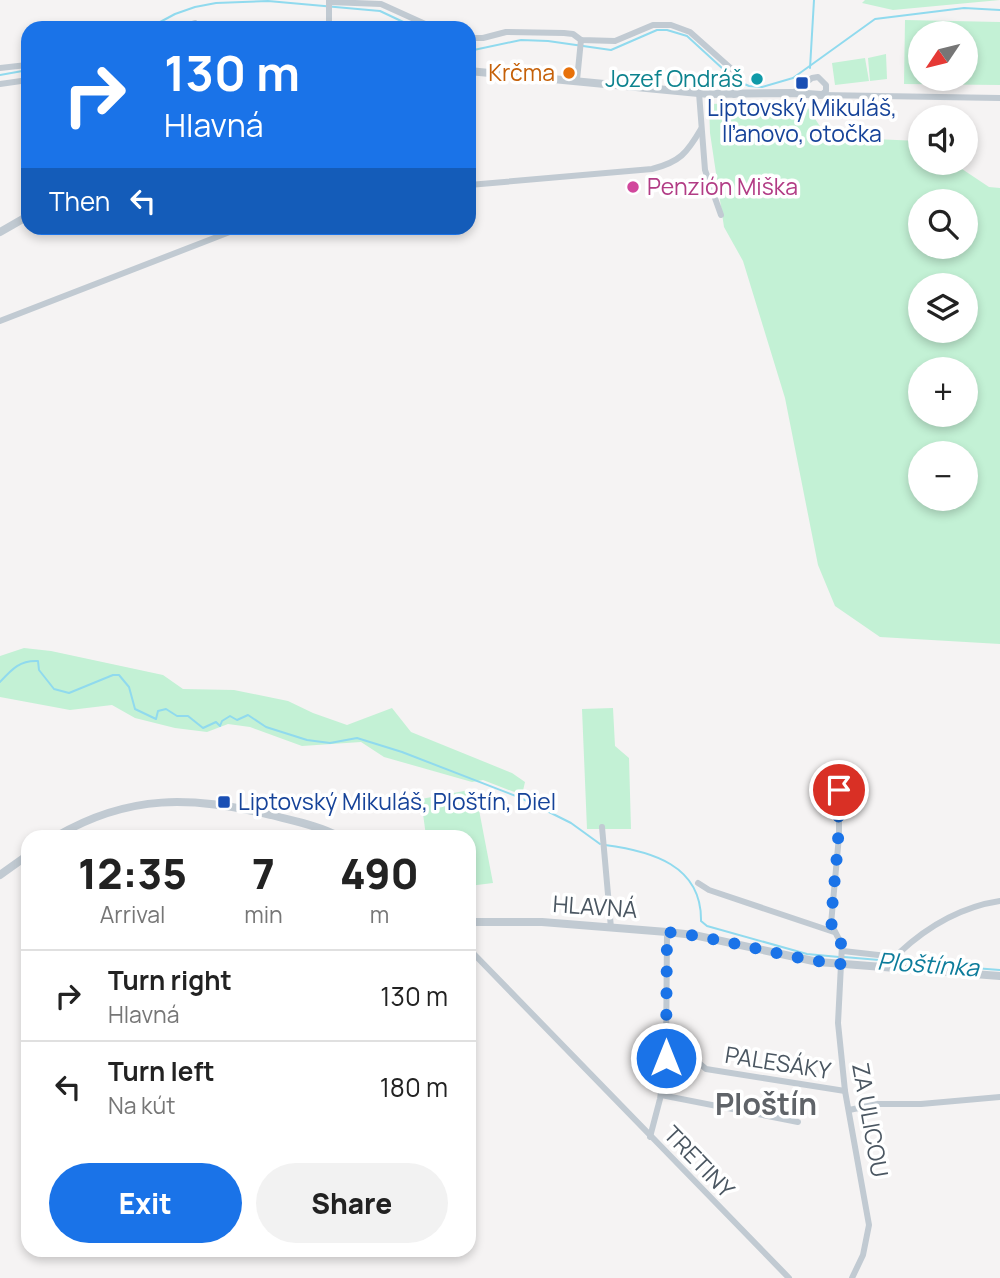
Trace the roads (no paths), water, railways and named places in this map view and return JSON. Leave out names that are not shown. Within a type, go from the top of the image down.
[{"type":"street","points":[[329,4],[381,4],[419,21]]},
{"type":"street","points":[[580,44],[615,41],[653,25],[671,25],[694,35],[735,72],[737,81],[734,94]]},
{"type":"street","points":[[476,38],[506,32],[573,34],[580,44],[577,80]]},
{"type":"street","points":[[0,68],[21,66]]},
{"type":"street","points":[[476,72],[699,93],[1000,98]]},
{"type":"street","points":[[793,93],[812,78],[818,77],[827,85],[826,91],[821,95]]},
{"type":"street","points":[[0,84],[21,81]]},
{"type":"street","points":[[699,93],[705,170],[721,215]]},
{"type":"street","points":[[476,184],[652,169],[680,158],[689,150],[701,129]]},
{"type":"street","points":[[0,232],[21,220]]},
{"type":"street","points":[[0,321],[222,235]]},
{"type":"street","points":[[839,790],[838,844],[831,927],[841,940],[843,957],[1000,976]]},
{"type":"street","points":[[75,830],[96,816],[123,808],[154,802],[187,801],[246,809],[322,830]]},
{"type":"street","points":[[602,827],[611,928]]},
{"type":"street","points":[[0,875],[21,860]]},
{"type":"street","points":[[698,883],[709,890],[835,933]]},
{"type":"street","points":[[895,962],[938,922],[969,909],[1000,901]]},
{"type":"street","name":"HLAVNÁ","points":[[476,922],[542,922],[667,932],[694,935],[818,962],[843,957],[852,964],[895,962]]},
{"type":"street","points":[[650,1137],[661,1096],[666,1058],[667,932]]},
{"type":"street","name":"TRETINY","points":[[476,956],[789,1278]]},
{"type":"street","name":"ZA ULICOU","points":[[843,957],[838,1023],[845,1091],[869,1225],[863,1255],[852,1278]]},
{"type":"street","name":"PALESÁKY","points":[[666,1058],[699,1063],[706,1069],[845,1091]]},
{"type":"street","points":[[661,1096],[798,1122]]},
{"type":"street","points":[[849,1110],[878,1104],[1000,1097]]},
{"type":"waterway","points":[[810,68],[814,0]]},
{"type":"waterway","points":[[162,21],[195,7],[216,3],[268,1],[380,11],[401,21]]},
{"type":"waterway","points":[[740,82],[762,87],[793,78],[875,19],[964,8],[1000,10]]},
{"type":"waterway","points":[[476,50],[521,40],[611,50],[657,30],[667,30],[687,36],[735,80]]},
{"type":"waterway","points":[[0,75],[21,71]]},
{"type":"waterway","name":"Ploštínka","points":[[0,682],[17,666],[38,661],[39,670],[54,689],[69,693],[119,675],[129,687],[135,709],[156,719],[158,711],[166,709],[177,716],[188,716],[203,728],[216,722],[220,726],[222,721],[230,716],[237,720],[248,715],[266,727],[307,740],[330,743],[357,738],[402,752],[521,798],[571,823],[600,844]]},
{"type":"waterway","name":"Ploštínka","points":[[605,845],[640,852],[671,864],[693,886],[699,902],[701,921],[707,926],[807,954],[839,957]]},
{"type":"waterway","name":"Ploštínka","points":[[844,957],[891,961]]},
{"type":"waterway","name":"Ploštínka","points":[[896,962],[1000,970]]},
{"type":"place","name":"Krčma","points":[[569,73]]},
{"type":"place","name":"Jozef Ondráš","points":[[757,79]]},
{"type":"place","name":"Liptovský Mikuláš, Iľanovo, otočka","points":[[802,83]]},
{"type":"place","name":"Penzión Miška","points":[[633,187]]},
{"type":"place","name":"Liptovský Mikuláš, Ploštín, Diel","points":[[224,802]]},
{"type":"district","name":"Ploštín","points":[[766,1105]]}]
